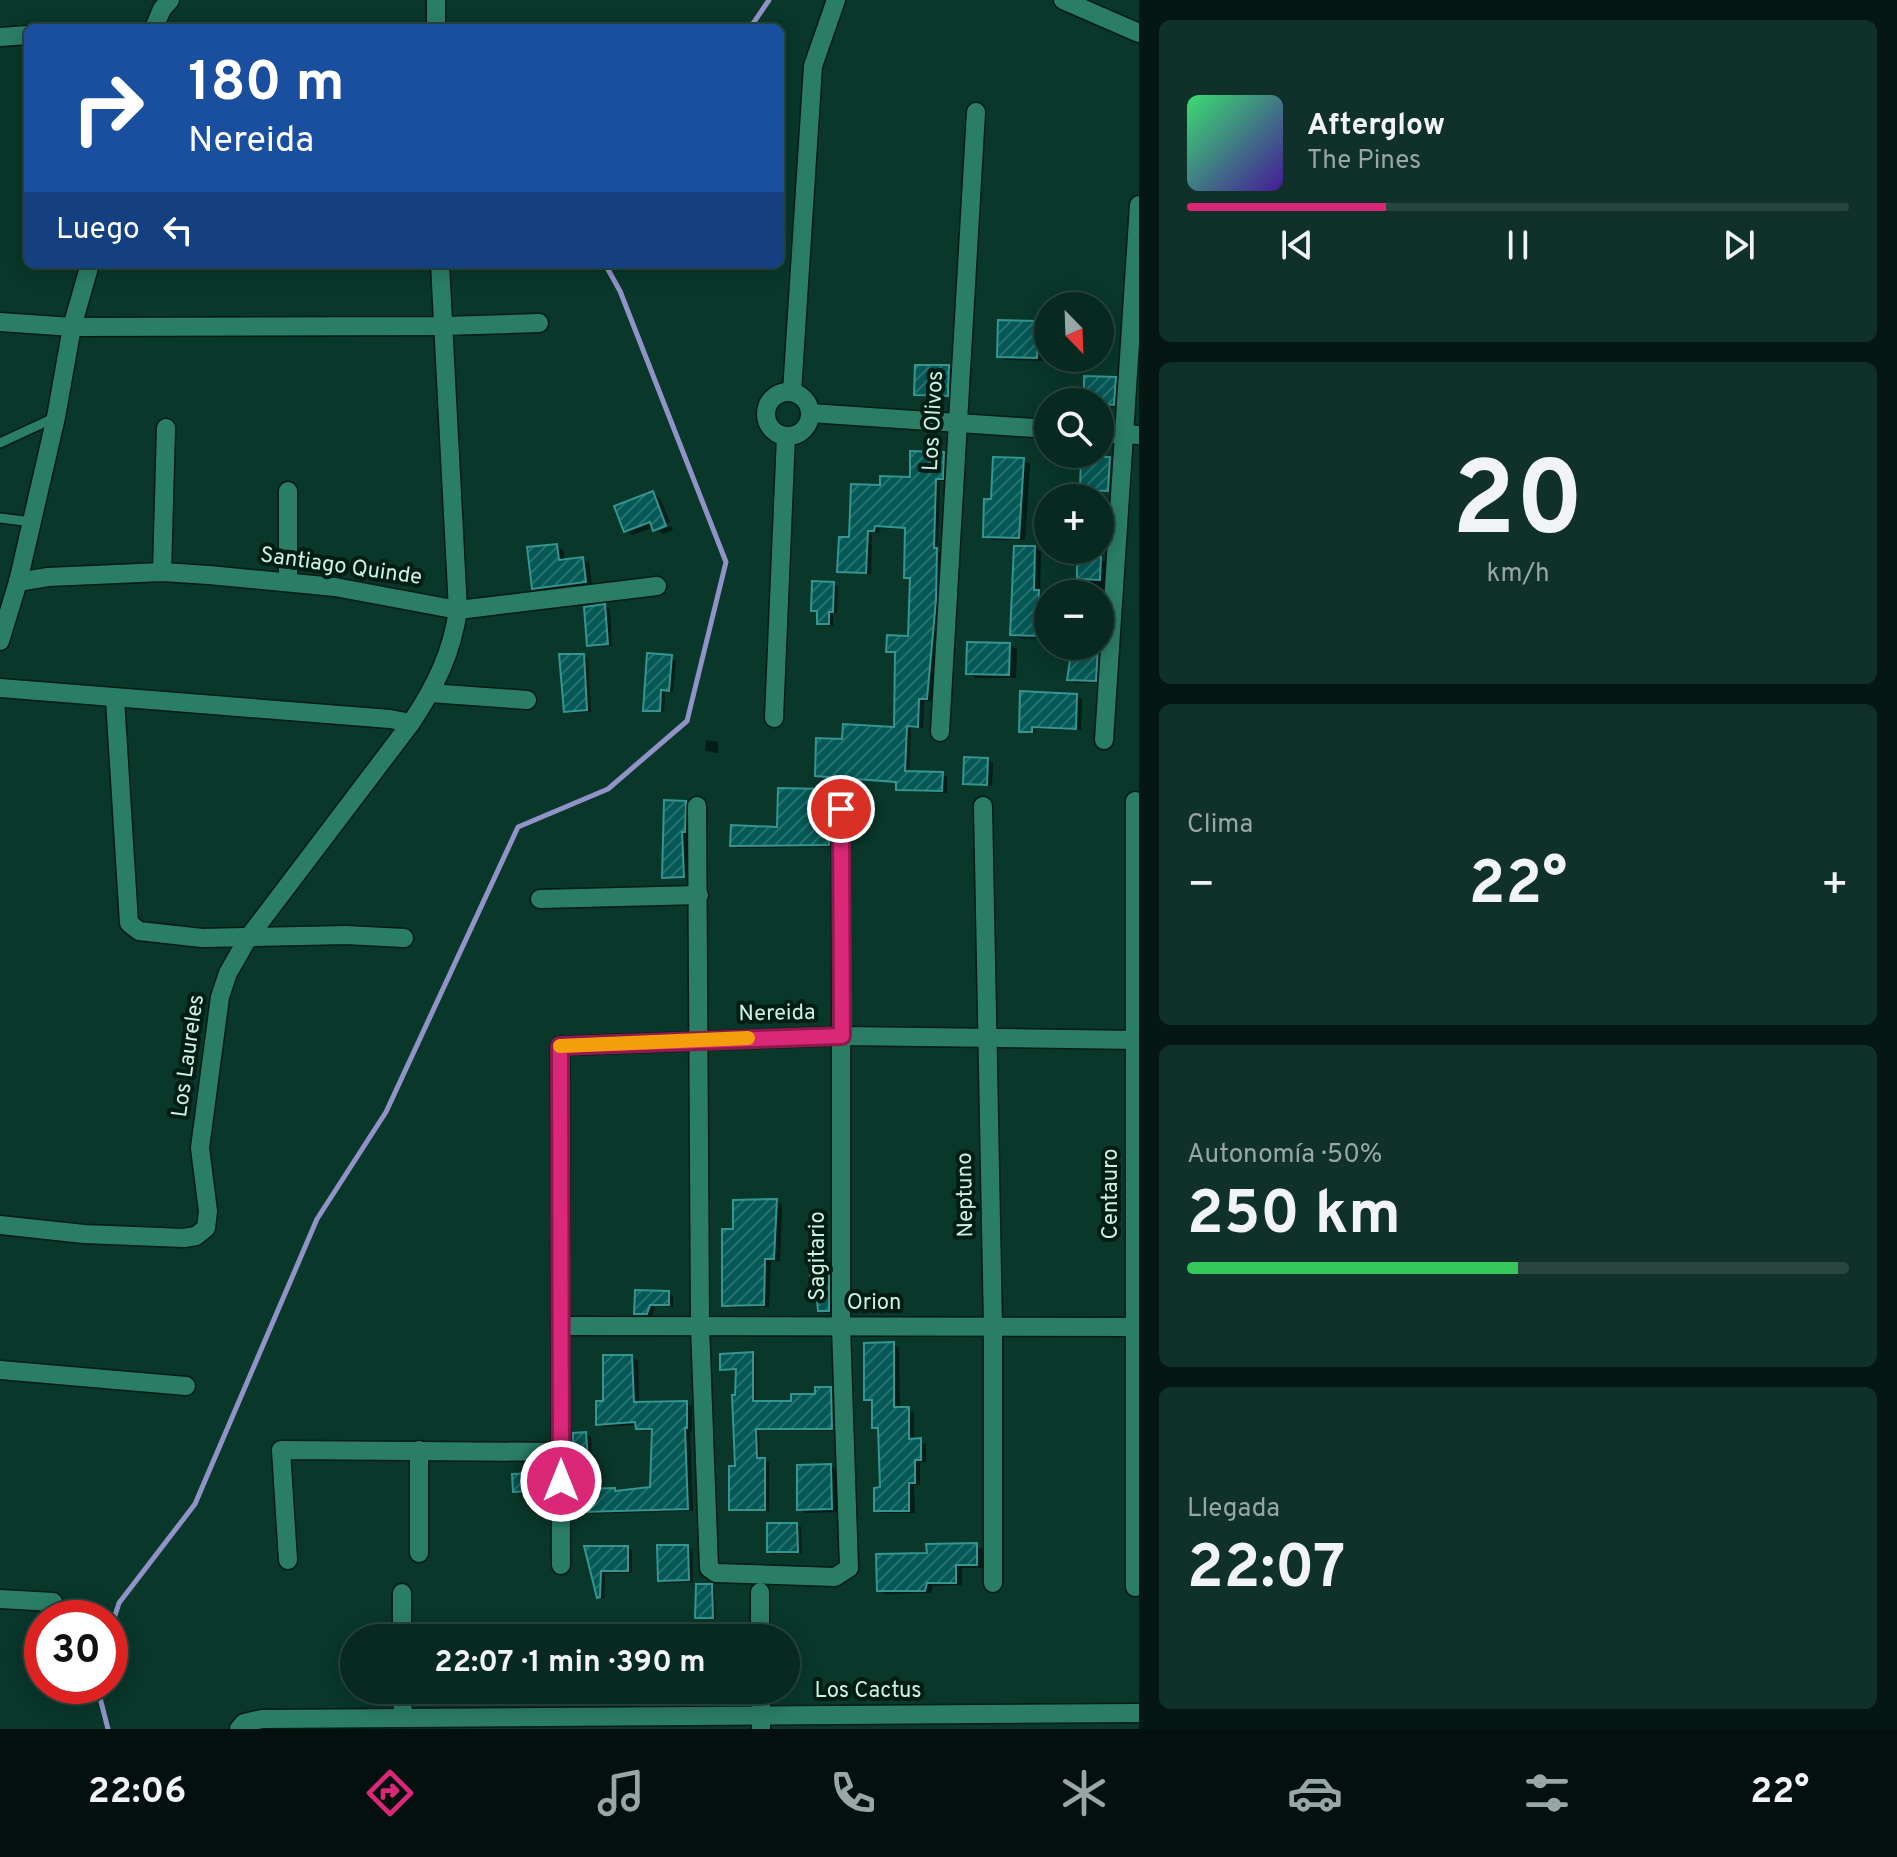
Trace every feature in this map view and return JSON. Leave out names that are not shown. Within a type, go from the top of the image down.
[{"type":"street","points":[[156,24],[170,0]]},
{"type":"street","points":[[436,0],[436,24]]},
{"type":"street","points":[[792,392],[813,66],[836,0]]},
{"type":"street","points":[[1063,0],[1139,33]]},
{"type":"street","points":[[0,37],[24,35]]},
{"type":"street","name":"Los Olivos","points":[[940,732],[976,112]]},
{"type":"street","points":[[1104,740],[1132,435],[1139,205]]},
{"type":"street","points":[[1,631],[18,582],[56,417],[72,327],[89,268]]},
{"type":"street","name":"Los Laureles","points":[[0,1225],[84,1234],[184,1238],[196,1236],[206,1228],[208,1211],[200,1148],[220,997],[228,973],[248,938],[411,723],[430,693],[454,639],[458,610],[440,268]]},
{"type":"street","points":[[0,322],[72,327],[539,323]]},
{"type":"street","points":[[792,392],[805,399],[810,413],[806,428],[793,436],[786,436],[773,431],[768,425],[766,411],[777,394],[792,392]]},
{"type":"street","points":[[810,413],[1034,428]]},
{"type":"street","points":[[162,572],[166,428]]},
{"type":"street","points":[[774,718],[786,436]]},
{"type":"street","points":[[288,491],[288,582]]},
{"type":"street","name":"Santiago Quinde","points":[[18,582],[48,577],[162,572],[335,587],[458,610],[657,586]]},
{"type":"street","points":[[0,688],[411,723]]},
{"type":"street","points":[[430,693],[527,700]]},
{"type":"street","points":[[115,699],[129,923],[139,931],[202,938],[346,935],[404,938]]},
{"type":"street","name":"Centauro","points":[[1135,801],[1135,1587]]},
{"type":"street","points":[[697,806],[700,1326]]},
{"type":"street","name":"Neptuno","points":[[983,806],[993,1327],[993,1583]]},
{"type":"street","name":"Sagitario","points":[[700,1326],[709,1568],[716,1573],[835,1577],[849,1568],[841,1327],[841,809]]},
{"type":"street","points":[[540,899],[699,895]]},
{"type":"street","name":"Nereida","points":[[560,1326],[560,1046],[842,1036],[1137,1040]]},
{"type":"street","points":[[560,1326],[561,1565]]},
{"type":"street","name":"Orion","points":[[560,1326],[1137,1327]]},
{"type":"street","points":[[0,1370],[186,1386]]},
{"type":"street","points":[[288,1560],[281,1450],[561,1452]]},
{"type":"street","points":[[419,1450],[419,1553]]},
{"type":"street","points":[[760,1592],[760,1624]]},
{"type":"street","points":[[402,1593],[402,1624]]},
{"type":"street","points":[[0,1599],[24,1600]]},
{"type":"street","points":[[402,1704],[403,1718]]},
{"type":"street","name":"Los Cactus","points":[[239,1729],[244,1723],[262,1719],[761,1722],[1139,1713]]},
{"type":"lane","points":[[0,443],[56,417]]},
{"type":"lane","points":[[0,518],[32,522]]},
{"type":"building","points":[[998,320],[1034,321],[1034,358],[997,357]]},
{"type":"building","points":[[915,365],[949,365],[948,396],[914,395]]},
{"type":"building","points":[[1084,376],[1116,377],[1114,405],[1114,388],[1084,388]]},
{"type":"building","points":[[910,451],[944,452],[943,479],[936,479],[936,600],[927,699],[919,699],[918,727],[907,726],[905,771],[943,772],[942,791],[896,790],[896,782],[815,776],[816,738],[842,739],[843,724],[894,727],[895,652],[886,652],[887,635],[908,636],[910,578],[904,578],[905,528],[875,526],[874,531],[868,531],[866,573],[837,572],[839,537],[849,537],[851,484],[880,485],[880,476],[910,477]]},
{"type":"building","points":[[993,457],[1024,458],[1019,538],[983,537],[984,499],[991,499]]},
{"type":"building","points":[[1081,468],[1109,468],[1108,484],[1080,484]]},
{"type":"building","points":[[653,491],[666,526],[653,531],[650,522],[624,532],[614,506]]},
{"type":"building","points":[[557,544],[559,560],[583,557],[586,582],[532,589],[527,547]]},
{"type":"building","points":[[1014,546],[1034,546],[1034,636],[1010,635]]},
{"type":"building","points":[[1077,564],[1101,564],[1100,580],[1077,579]]},
{"type":"building","points":[[812,581],[834,582],[833,612],[829,612],[829,624],[817,624],[817,611],[811,611]]},
{"type":"building","points":[[605,604],[608,644],[587,646],[584,607]]},
{"type":"building","points":[[967,642],[1010,643],[1009,675],[966,674]]},
{"type":"building","points":[[647,653],[672,655],[669,691],[661,690],[660,711],[643,711]]},
{"type":"building","points":[[559,654],[584,654],[587,710],[564,712]]},
{"type":"building","points":[[1070,660],[1097,660],[1096,681],[1067,680]]},
{"type":"building","points":[[1020,691],[1077,694],[1076,729],[1032,727],[1032,732],[1019,732]]},
{"type":"building","points":[[964,757],[988,758],[987,785],[963,784]]},
{"type":"building","points":[[778,788],[826,789],[824,825],[829,825],[829,845],[730,846],[731,825],[777,827]]},
{"type":"building","points":[[664,800],[686,801],[685,832],[682,832],[684,877],[662,878]]},
{"type":"building","points":[[777,1199],[774,1259],[765,1259],[764,1305],[722,1306],[722,1229],[733,1229],[733,1200]]},
{"type":"building","points":[[810,1264],[829,1264],[829,1311],[818,1311],[817,1300],[811,1300]]},
{"type":"building","points":[[635,1290],[669,1291],[669,1305],[650,1305],[647,1314],[634,1314]]},
{"type":"building","points":[[894,1342],[894,1407],[909,1407],[909,1439],[921,1438],[921,1460],[915,1460],[915,1483],[909,1483],[909,1511],[874,1511],[874,1488],[880,1487],[878,1428],[872,1428],[872,1400],[864,1400],[864,1343]]},
{"type":"building","points":[[753,1352],[753,1401],[791,1401],[791,1394],[815,1394],[815,1387],[831,1387],[832,1429],[756,1429],[757,1458],[765,1458],[765,1510],[729,1510],[729,1466],[735,1466],[732,1395],[735,1395],[736,1369],[720,1370],[720,1354]]},
{"type":"building","points":[[603,1355],[632,1355],[634,1402],[687,1401],[688,1509],[583,1512],[583,1489],[615,1488],[615,1491],[650,1487],[652,1429],[636,1429],[635,1422],[596,1425],[596,1401],[603,1401]]},
{"type":"building","points":[[586,1432],[588,1459],[573,1460],[573,1433]]},
{"type":"building","points":[[831,1464],[832,1509],[797,1510],[797,1465]]},
{"type":"building","points":[[541,1473],[541,1491],[513,1492],[512,1474]]},
{"type":"building","points":[[767,1523],[797,1523],[798,1552],[767,1552]]},
{"type":"building","points":[[977,1543],[977,1565],[956,1565],[956,1583],[927,1583],[925,1591],[877,1591],[876,1554],[927,1553],[926,1544]]},
{"type":"building","points":[[657,1545],[688,1545],[689,1580],[658,1581]]},
{"type":"building","points":[[584,1546],[628,1546],[628,1571],[601,1571],[600,1597],[597,1598]]},
{"type":"building","points":[[696,1584],[712,1584],[713,1618],[695,1618]]},
{"type":"waterway","points":[[753,24],[769,0]]},
{"type":"waterway","points":[[121,1600],[195,1504],[317,1219],[386,1112],[518,827],[608,789],[687,721],[726,562],[620,291],[607,268]]},
{"type":"waterway","points":[[102,1704],[108,1729]]},
{"type":"slow traffic","points":[[560,1046],[748,1038]]},
{"type":"route","points":[[561,1481],[560,1046],[842,1036],[841,809]]}]
